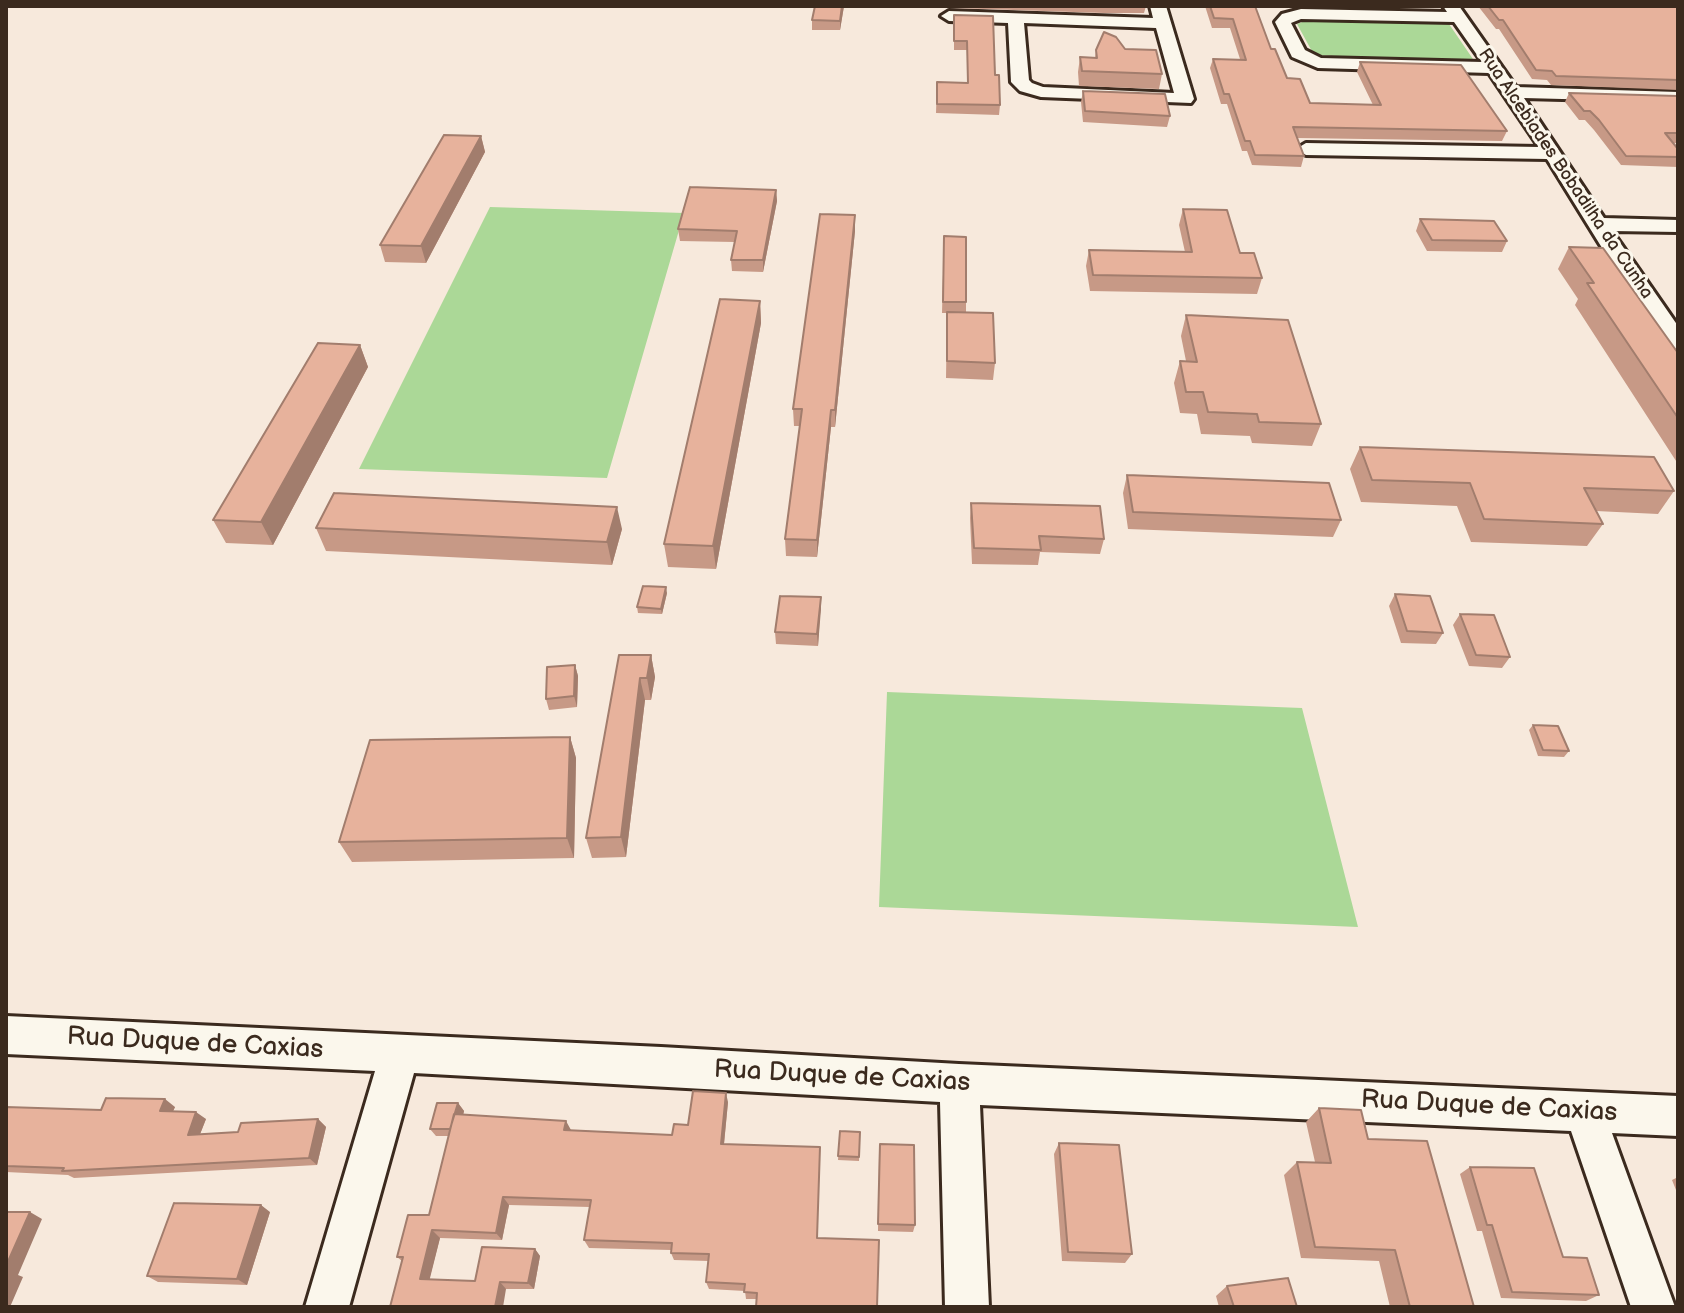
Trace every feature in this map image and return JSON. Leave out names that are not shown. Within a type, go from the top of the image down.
[{"type":"street","name":"Rua Alcebiades Bobadilha da Cunha","points":[[1455,12],[1553,153],[1678,343]]},
{"type":"street","points":[[1455,12],[1301,14],[1288,17],[1283,22],[1298,53],[1318,63],[1495,68]]},
{"type":"street","points":[[949,16],[1016,18],[1161,14],[1185,99],[1041,92],[1026,87],[1020,82],[1016,18]]},
{"type":"street","points":[[1510,92],[1678,97]]},
{"type":"street","points":[[1306,149],[1553,153]]},
{"type":"street","points":[[1598,224],[1678,226]]},
{"type":"street","name":"Rua Duque de Caxias","points":[[6,1035],[661,1066],[959,1084],[1678,1116]]},
{"type":"street","points":[[327,1307],[400,1054]]},
{"type":"street","points":[[959,1084],[967,1307]]},
{"type":"street","points":[[1584,1111],[1653,1307]]},
{"type":"green space","points":[[1310,19],[1449,24],[1475,62],[1314,55],[1297,24]]},
{"type":"green space","points":[[490,207],[684,213],[607,478],[359,469]]},
{"type":"green space","points":[[887,692],[1302,708],[1358,927],[879,907]]},
{"type":"building","points":[[815,6],[842,6],[840,21],[812,20]]},
{"type":"building","points":[[1210,6],[1255,6],[1271,49],[1275,49],[1287,78],[1300,79],[1310,103],[1381,105],[1360,62],[1461,65],[1507,131],[1293,127],[1304,156],[1255,155],[1250,141],[1245,141],[1229,94],[1224,94],[1213,59],[1246,60],[1233,19],[1214,18]]},
{"type":"building","points":[[1488,6],[1678,6],[1678,80],[1556,76],[1552,71],[1536,70],[1503,20],[1499,20]]},
{"type":"building","points":[[954,15],[993,16],[995,75],[999,75],[1000,105],[937,104],[937,82],[968,83],[967,41],[954,41]]},
{"type":"building","points":[[1104,32],[1116,37],[1125,49],[1156,50],[1162,74],[1082,71],[1080,57],[1097,58],[1096,50]]},
{"type":"building","points":[[1083,91],[1165,94],[1170,116],[1085,111]]},
{"type":"building","points":[[1569,93],[1678,96],[1678,133],[1665,133],[1678,149],[1678,157],[1626,156],[1599,120],[1590,111],[1584,111]]},
{"type":"building","points":[[444,135],[481,136],[421,246],[380,245]]},
{"type":"building","points":[[690,187],[776,190],[763,260],[731,260],[737,231],[678,229]]},
{"type":"building","points":[[1183,209],[1227,210],[1240,253],[1254,253],[1262,278],[1093,275],[1089,250],[1192,252]]},
{"type":"building","points":[[820,214],[855,215],[835,410],[831,410],[817,540],[785,539],[802,409],[793,409]]},
{"type":"building","points":[[1420,219],[1494,221],[1507,241],[1432,240]]},
{"type":"building","points":[[944,236],[966,237],[966,302],[943,302]]},
{"type":"building","points":[[1569,247],[1603,248],[1678,353],[1678,418],[1587,283],[1594,283]]},
{"type":"building","points":[[720,299],[760,301],[713,546],[664,544]]},
{"type":"building","points":[[947,312],[993,313],[995,363],[947,361]]},
{"type":"building","points":[[1186,315],[1288,320],[1321,424],[1259,422],[1257,414],[1208,412],[1203,392],[1186,392],[1180,361],[1197,362]]},
{"type":"building","points":[[318,343],[360,345],[261,522],[213,520]]},
{"type":"building","points":[[1360,447],[1654,457],[1674,491],[1584,488],[1603,524],[1484,519],[1470,483],[1372,480]]},
{"type":"building","points":[[1127,475],[1329,483],[1341,520],[1133,512]]},
{"type":"building","points":[[334,493],[617,507],[607,542],[316,528]]},
{"type":"building","points":[[971,503],[1100,506],[1104,539],[1039,536],[1041,550],[974,548]]},
{"type":"building","points":[[643,586],[666,587],[661,609],[637,607]]},
{"type":"building","points":[[1395,594],[1430,596],[1443,633],[1407,631]]},
{"type":"building","points":[[780,596],[821,597],[817,634],[775,632]]},
{"type":"building","points":[[1460,614],[1494,615],[1510,657],[1476,655]]},
{"type":"building","points":[[619,655],[651,655],[647,678],[640,678],[621,837],[586,838]]},
{"type":"building","points":[[575,665],[574,696],[546,699],[547,667]]},
{"type":"building","points":[[1533,725],[1558,726],[1569,751],[1543,750]]},
{"type":"building","points":[[570,737],[567,838],[339,842],[370,740]]},
{"type":"building","points":[[693,1091],[726,1093],[721,1144],[820,1147],[817,1238],[879,1240],[877,1307],[756,1307],[757,1293],[744,1292],[745,1284],[706,1282],[709,1254],[671,1253],[672,1243],[584,1240],[591,1200],[503,1197],[496,1233],[432,1230],[420,1279],[475,1281],[482,1247],[535,1249],[528,1283],[500,1282],[495,1307],[390,1307],[403,1257],[397,1257],[408,1215],[429,1215],[454,1114],[566,1121],[564,1130],[672,1135],[674,1124],[688,1125]]},
{"type":"building","points":[[106,1098],[165,1099],[160,1111],[196,1112],[188,1135],[238,1132],[241,1123],[318,1119],[309,1158],[62,1171],[64,1168],[6,1166],[6,1107],[101,1110]]},
{"type":"building","points":[[437,1103],[458,1103],[450,1129],[430,1129]]},
{"type":"building","points":[[1319,1108],[1361,1110],[1368,1139],[1427,1141],[1474,1307],[1410,1307],[1395,1250],[1315,1247],[1297,1162],[1331,1163]]},
{"type":"building","points":[[840,1131],[860,1132],[859,1157],[838,1156]]},
{"type":"building","points":[[1059,1143],[1119,1145],[1132,1254],[1068,1252]]},
{"type":"building","points":[[880,1144],[914,1145],[915,1225],[878,1224]]},
{"type":"building","points":[[1470,1167],[1534,1168],[1563,1257],[1587,1258],[1599,1295],[1512,1292]]},
{"type":"building","points":[[174,1203],[261,1205],[237,1279],[147,1276]]},
{"type":"building","points":[[6,1212],[30,1212],[6,1266]]},
{"type":"building","points":[[1288,1278],[1297,1307],[1234,1307],[1227,1286]]}]
